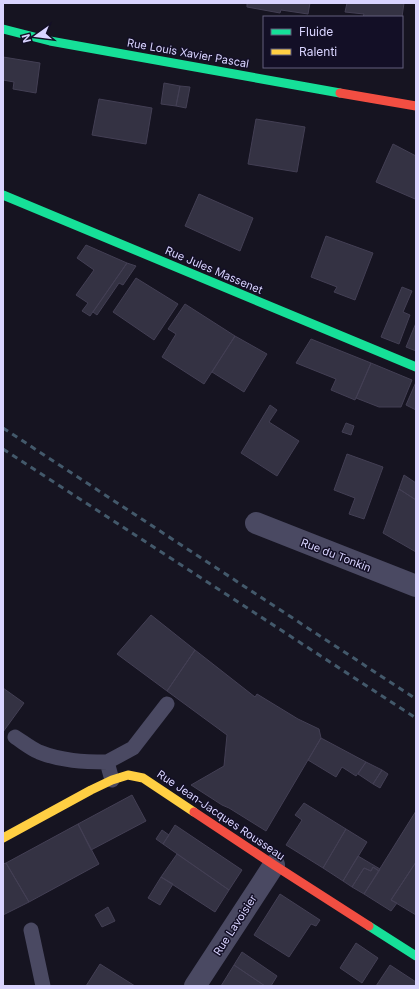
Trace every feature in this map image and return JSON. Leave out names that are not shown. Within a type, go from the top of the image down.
[{"type":"street","name":"Rue Louis Xavier Pascal","points":[[3,29],[50,41],[416,106]]},
{"type":"street","name":"Rue Jules Massenet","points":[[3,195],[416,367]]},
{"type":"street","name":"Rue du Tonkin","points":[[256,524],[416,586]]},
{"type":"street","name":"Rue Jean-Jacques Rousseau","points":[[3,838],[112,780],[128,775],[143,778],[416,956]]},
{"type":"street","name":"Rue Lavoisier","points":[[195,986],[274,864]]},
{"type":"lane","points":[[15,737],[38,752],[61,759],[79,762],[107,762],[133,748],[167,704]]},
{"type":"lane","points":[[107,762],[112,780]]},
{"type":"lane","points":[[31,930],[43,986]]},
{"type":"building","points":[[247,3],[310,3],[308,14],[281,10],[280,13],[247,7]]},
{"type":"building","points":[[347,3],[404,3],[402,16],[363,16],[364,14],[345,12]]},
{"type":"building","points":[[3,57],[40,63],[36,93],[13,89],[14,82],[3,80]]},
{"type":"building","points":[[164,83],[180,86],[176,106],[161,104]]},
{"type":"building","points":[[180,86],[190,87],[186,108],[176,106]]},
{"type":"building","points":[[99,99],[152,108],[146,144],[92,135]]},
{"type":"building","points":[[256,119],[305,127],[297,172],[248,164]]},
{"type":"building","points":[[393,144],[416,156],[415,199],[376,182]]},
{"type":"building","points":[[199,194],[253,218],[240,251],[185,226]]},
{"type":"building","points":[[326,236],[373,253],[355,300],[334,292],[337,287],[311,277]]},
{"type":"building","points":[[86,245],[127,263],[90,316],[82,311],[88,303],[76,295],[94,270],[77,258]]},
{"type":"building","points":[[127,263],[136,266],[123,285],[119,283],[97,315],[93,312]]},
{"type":"building","points":[[136,278],[178,304],[154,340],[113,312]]},
{"type":"building","points":[[402,287],[412,291],[403,312],[410,315],[399,344],[381,337]]},
{"type":"building","points":[[185,304],[235,336],[204,384],[162,357],[176,334],[168,329]]},
{"type":"building","points":[[416,323],[416,351],[406,347]]},
{"type":"building","points":[[235,336],[267,354],[244,392],[212,372]]},
{"type":"building","points":[[311,339],[371,363],[355,400],[331,390],[336,379],[296,363]]},
{"type":"building","points":[[371,363],[412,380],[401,407],[379,407],[356,398]]},
{"type":"building","points":[[416,382],[416,410],[406,405]]},
{"type":"building","points":[[270,405],[277,410],[269,422],[299,441],[277,476],[241,453]]},
{"type":"building","points":[[346,423],[354,426],[351,435],[342,432]]},
{"type":"building","points":[[347,454],[383,467],[364,519],[349,514],[355,498],[334,490]]},
{"type":"building","points":[[404,475],[416,483],[416,500],[399,489]]},
{"type":"building","points":[[399,489],[416,500],[416,552],[383,533]]},
{"type":"building","points":[[151,615],[195,650],[167,691],[117,654]]},
{"type":"building","points":[[195,650],[255,697],[257,694],[298,719],[319,729],[321,738],[266,831],[191,785],[224,766],[227,735],[167,691]]},
{"type":"building","points":[[3,688],[24,703],[3,732]]},
{"type":"building","points":[[321,738],[366,762],[356,776],[342,767],[336,777],[308,760]]},
{"type":"building","points":[[366,762],[382,770],[373,784],[358,774]]},
{"type":"building","points":[[382,770],[388,774],[380,788],[373,784]]},
{"type":"building","points":[[132,795],[146,821],[91,850],[78,824]]},
{"type":"building","points":[[304,803],[346,829],[323,868],[286,845],[302,820],[295,815]]},
{"type":"building","points":[[416,811],[416,862],[391,900],[397,903],[391,911],[364,894]]},
{"type":"building","points":[[78,824],[99,864],[29,902],[6,863]]},
{"type":"building","points":[[175,825],[242,870],[229,890],[163,844]]},
{"type":"building","points":[[346,829],[367,842],[343,881],[323,868]]},
{"type":"building","points":[[162,830],[169,835],[163,844],[156,839]]},
{"type":"building","points":[[177,854],[229,890],[215,912],[161,877]]},
{"type":"building","points":[[358,856],[380,869],[379,871],[373,867],[371,871],[364,868],[352,887],[343,881]]},
{"type":"building","points":[[416,862],[416,915],[391,900]]},
{"type":"building","points":[[6,863],[29,902],[3,915],[3,864]]},
{"type":"building","points":[[373,867],[379,871],[364,894],[352,887],[364,868],[371,871]]},
{"type":"building","points":[[161,877],[173,884],[160,905],[148,898]]},
{"type":"building","points":[[280,894],[320,920],[316,926],[311,924],[289,957],[254,935]]},
{"type":"building","points":[[108,907],[115,921],[102,927],[95,915]]},
{"type":"building","points":[[356,943],[378,958],[362,983],[340,968]]},
{"type":"building","points":[[242,952],[277,976],[271,986],[265,986],[234,965]]},
{"type":"building","points":[[100,964],[135,986],[86,986]]},
{"type":"building","points":[[234,965],[265,986],[221,986]]},
{"type":"building","points":[[390,965],[416,982],[416,986],[376,986]]},
{"type":"railway","points":[[3,428],[416,699]]},
{"type":"railway","points":[[3,449],[416,718]]},
{"type":"traffic: fast","points":[[3,29],[50,41],[340,93]]},
{"type":"traffic: fast","points":[[3,195],[416,367]]},
{"type":"traffic: fast","points":[[369,926],[416,956]]},
{"type":"traffic: slow","points":[[3,838],[91,790],[112,780],[128,775],[143,778],[194,812]]},
{"type":"traffic: jam","points":[[340,93],[416,106]]},
{"type":"traffic: jam","points":[[194,812],[369,926]]}]
